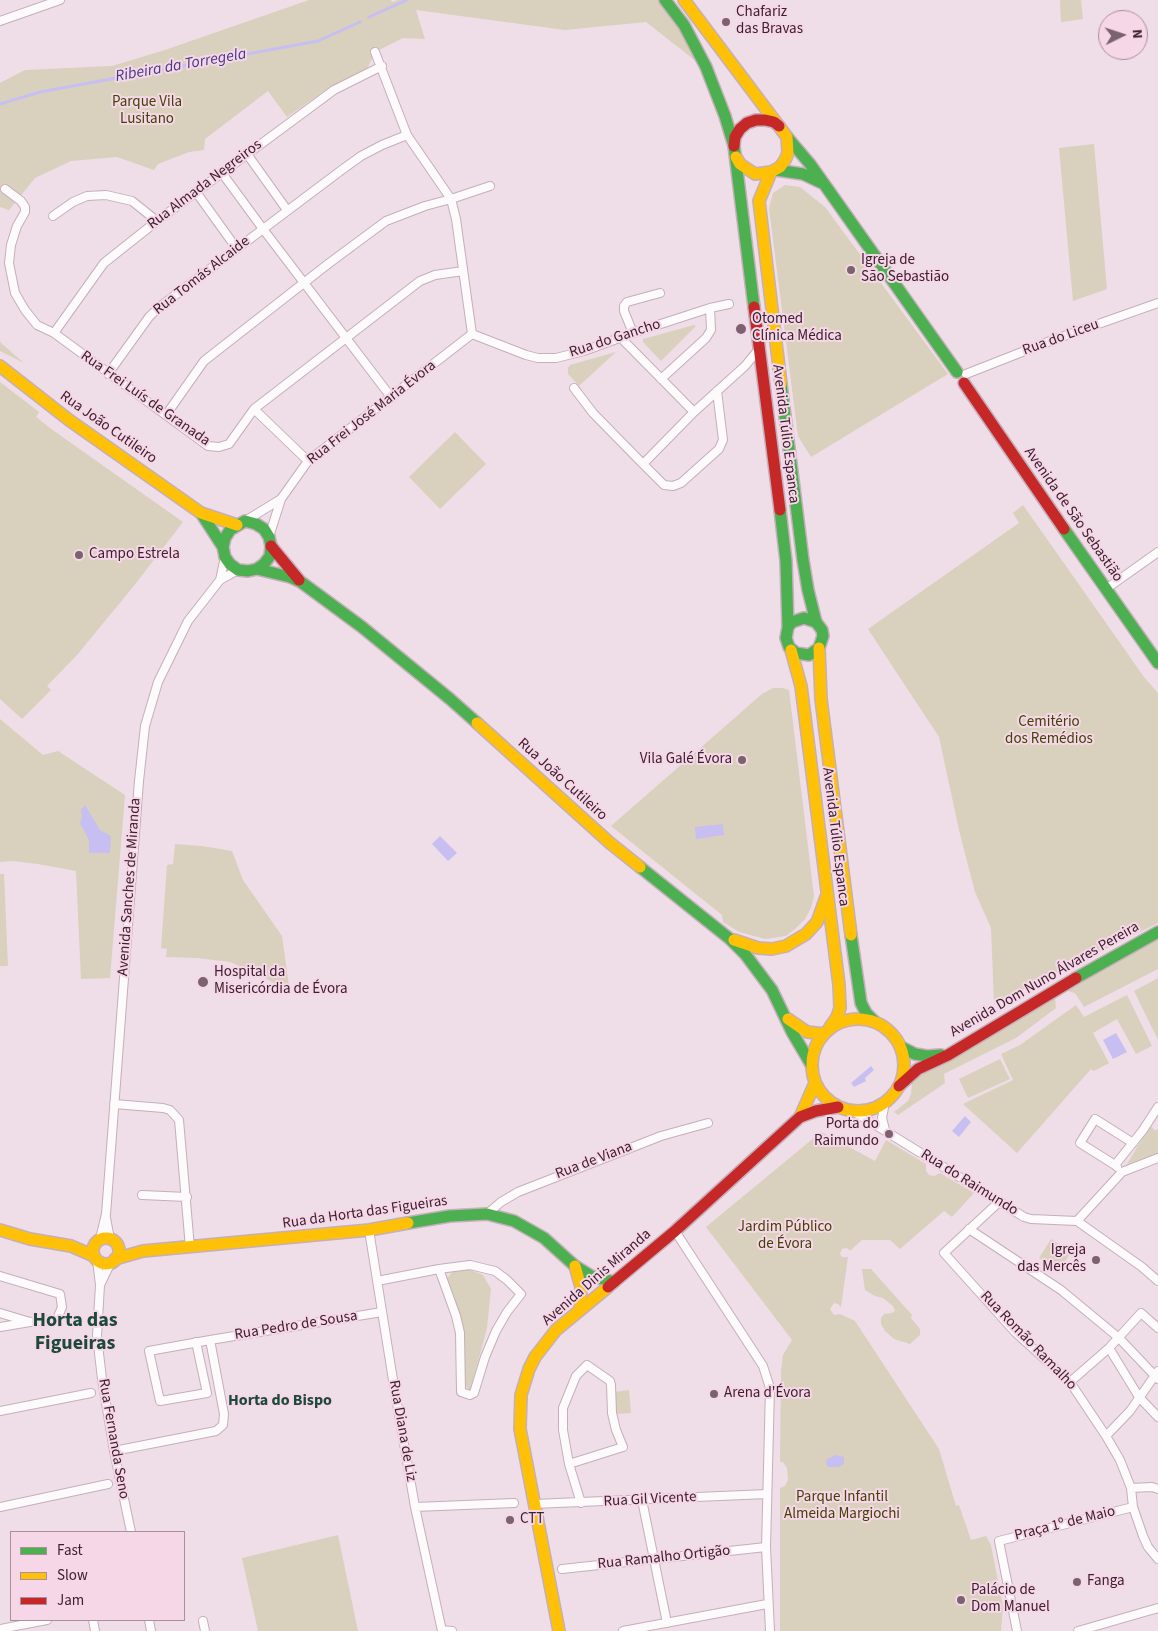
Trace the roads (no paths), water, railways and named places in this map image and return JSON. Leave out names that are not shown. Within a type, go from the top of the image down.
[{"type":"main road","name":"Avenida Túlio Espanca","points":[[665,0],[684,25],[706,67],[725,116],[740,164],[754,174],[774,171]]},
{"type":"main road","points":[[684,0],[784,132]]},
{"type":"main road","points":[[735,152],[736,137],[740,129],[747,123],[756,120],[774,122],[784,132]]},
{"type":"main road","name":"Avenida Túlio Espanca","points":[[784,132],[788,153],[785,160],[774,171],[763,189],[759,201],[760,219],[803,560],[816,622],[822,630],[823,636],[819,648],[821,699],[856,976],[861,1003],[866,1013],[876,1022]]},
{"type":"main road","name":"Avenida de São Sebastião","points":[[784,132],[810,164],[962,376],[1027,477],[1158,663]]},
{"type":"main road","name":"Avenida Túlio Espanca","points":[[735,152],[785,549],[788,592],[788,627],[786,638],[801,686],[839,986],[840,1008],[837,1017],[827,1031]]},
{"type":"main road","points":[[774,171],[790,171],[803,174],[822,183]]},
{"type":"main road","name":"Rua João Cutileiro","points":[[0,366],[68,420],[201,513],[241,523],[256,524],[264,530],[270,542],[301,582]]},
{"type":"main road","name":"Rua João Cutileiro","points":[[201,513],[230,564],[238,570],[248,571],[257,569],[290,577],[301,582],[356,622],[443,693],[610,843],[730,939],[772,990],[812,1066]]},
{"type":"main road","points":[[224,552],[224,538],[230,530],[241,523]]},
{"type":"main road","points":[[257,569],[270,556],[270,542]]},
{"type":"main road","points":[[788,627],[792,622],[804,618],[816,622]]},
{"type":"main road","points":[[791,650],[796,653],[809,655],[819,648]]},
{"type":"main road","points":[[730,939],[758,948],[772,949],[791,944],[806,934],[817,922],[827,892]]},
{"type":"main road","name":"Avenida Dom Nuno Álvares Pereira","points":[[899,1086],[918,1069],[948,1055],[1057,988],[1158,932]]},
{"type":"main road","points":[[785,1017],[807,1032],[827,1031]]},
{"type":"main road","points":[[852,1019],[864,1019],[876,1022],[886,1028],[901,1047],[904,1060],[903,1074],[899,1086],[885,1102],[875,1108],[853,1111],[838,1107],[821,1092],[815,1083],[812,1066],[813,1053],[817,1043],[827,1031],[841,1022],[852,1019]]},
{"type":"main road","name":"Avenida Dom Nuno Álvares Pereira","points":[[901,1047],[915,1054],[927,1056],[948,1055]]},
{"type":"main road","name":"Avenida Dinis Miranda","points":[[800,1117],[815,1083]]},
{"type":"main road","name":"Avenida Dinis Miranda","points":[[559,1631],[520,1429],[521,1395],[535,1357],[556,1330],[675,1231],[800,1117],[816,1111],[838,1107]]},
{"type":"main road","name":"Rua da Horta das Figueiras","points":[[0,1230],[30,1239],[71,1246],[101,1262],[113,1261],[142,1251],[369,1230],[450,1216],[487,1214],[514,1221],[535,1232],[575,1266],[591,1276],[614,1282]]},
{"type":"main road","points":[[95,1258],[93,1251],[106,1241],[118,1255],[113,1261]]},
{"type":"main road","name":"Rua da Horta das Figueiras","points":[[71,1246],[106,1241],[142,1251]]},
{"type":"main road","points":[[575,1266],[582,1287],[580,1310]]},
{"type":"main road","name":"Rua da Horta das Figueiras","points":[[575,1266],[588,1286],[600,1294]]},
{"type":"street","points":[[0,21],[37,4],[60,0]]},
{"type":"street","points":[[375,52],[407,135],[451,199],[456,219],[472,334]]},
{"type":"street","name":"Rua Almada Negreiros","points":[[54,333],[104,263],[157,221],[334,90],[382,66]]},
{"type":"street","name":"Rua Tomás Alcaide","points":[[108,374],[154,312],[361,156],[407,135]]},
{"type":"street","points":[[247,154],[287,210]]},
{"type":"street","points":[[222,173],[391,397]]},
{"type":"street","points":[[166,415],[204,362],[280,301],[386,221],[425,206],[490,186]]},
{"type":"street","name":"Rua Frei Luís de Granada","points":[[5,189],[25,207],[25,212],[17,226],[11,245],[9,263],[15,294],[25,310],[37,325],[54,333],[208,446],[219,447],[228,444],[254,410],[420,280],[435,275],[463,271]]},
{"type":"street","points":[[196,192],[237,249]]},
{"type":"street","points":[[53,216],[73,202],[87,196],[106,195],[132,201],[157,221]]},
{"type":"street","points":[[634,333],[624,312],[624,306],[627,302],[660,293]]},
{"type":"street","name":"Rua do Liceu","points":[[962,376],[1043,344],[1158,303]]},
{"type":"street","name":"Rua do Gancho","points":[[472,334],[526,355],[546,358],[570,355],[710,308],[729,304]]},
{"type":"street","points":[[661,379],[706,338],[711,330],[710,308]]},
{"type":"street","name":"Rua Frei José Maria Évora","points":[[270,542],[281,499],[308,461],[472,334]]},
{"type":"street","points":[[620,338],[694,412]]},
{"type":"street","points":[[644,464],[694,412],[745,366],[759,349]]},
{"type":"street","points":[[745,366],[756,367],[762,376]]},
{"type":"street","points":[[574,388],[593,413],[664,485],[673,486],[681,483],[719,449],[724,440],[717,391]]},
{"type":"street","points":[[254,410],[308,461]]},
{"type":"street","name":"Rua Frei José Maria Évora","points":[[241,523],[281,499]]},
{"type":"street","name":"Avenida Sanches de Miranda","points":[[220,580],[224,552]]},
{"type":"street","points":[[1106,589],[1158,552]]},
{"type":"street","name":"Avenida Sanches de Miranda","points":[[106,1241],[106,1214],[138,781],[145,726],[158,682],[188,621],[220,580],[238,570]]},
{"type":"street","points":[[885,1102],[882,1118],[885,1130]]},
{"type":"street","points":[[114,1104],[164,1108],[170,1110],[179,1120],[190,1248]]},
{"type":"street","points":[[1115,1165],[1143,1130],[1158,1107]]},
{"type":"street","name":"Rua do Raimundo","points":[[853,1111],[1024,1217],[1077,1221]]},
{"type":"street","points":[[1122,1172],[1115,1165],[1080,1143],[1095,1119],[1133,1143]]},
{"type":"street","name":"Rua de Viana","points":[[487,1214],[501,1202],[518,1192],[661,1136],[708,1123]]},
{"type":"street","points":[[1158,1158],[1122,1172],[1077,1221],[1142,1267],[1158,1281]]},
{"type":"street","points":[[142,1195],[187,1197]]},
{"type":"street","points":[[999,1202],[970,1229],[1061,1290],[1119,1338],[1157,1375],[1130,1411],[1106,1436]]},
{"type":"street","name":"Rua Romão Ramalho","points":[[970,1229],[944,1253],[1015,1332],[1070,1382],[1120,1460],[1131,1488],[1142,1536],[1158,1559]]},
{"type":"street","name":"Rua Diana de Liz","points":[[369,1230],[416,1507],[442,1630]]},
{"type":"street","points":[[675,1231],[763,1366],[770,1388],[766,1494],[767,1604],[770,1631]]},
{"type":"street","name":"Rua Fernanda Seno","points":[[95,1258],[100,1285],[98,1344],[105,1401],[131,1531]]},
{"type":"street","name":"Rua Fernanda Seno","points":[[100,1285],[113,1261]]},
{"type":"street","points":[[377,1282],[439,1270],[470,1265],[495,1271],[521,1294],[507,1312],[496,1331],[485,1357],[474,1393],[470,1396],[462,1392],[460,1333],[456,1316],[439,1270]]},
{"type":"street","points":[[0,1276],[60,1294],[62,1307],[57,1319],[0,1327]]},
{"type":"street","points":[[0,1312],[30,1322]]},
{"type":"street","name":"Rua Pedro de Sousa","points":[[196,1342],[207,1393],[160,1401],[149,1351],[196,1342],[382,1312]]},
{"type":"street","points":[[1070,1382],[1109,1348],[1141,1313],[1158,1328]]},
{"type":"street","points":[[114,1451],[216,1432],[223,1426],[224,1414],[210,1340]]},
{"type":"street","points":[[1109,1348],[1139,1397],[1158,1417]]},
{"type":"street","points":[[569,1464],[624,1447],[616,1430],[612,1413],[612,1385],[610,1381],[587,1364],[576,1376],[563,1408],[563,1430],[569,1464],[580,1503]]},
{"type":"street","points":[[0,1411],[91,1392]]},
{"type":"street","points":[[1131,1488],[1155,1488],[1158,1479]]},
{"type":"street","points":[[0,1507],[108,1484]]},
{"type":"street","name":"Rua Gil Vicente","points":[[534,1504],[766,1494]]},
{"type":"street","points":[[642,1500],[667,1623]]},
{"type":"street","points":[[416,1507],[514,1503]]},
{"type":"street","name":"Praça 1º de Maio","points":[[1017,1631],[999,1541],[1134,1507]]},
{"type":"street","name":"Rua Ramalho Ortigão","points":[[562,1569],[766,1547]]},
{"type":"street","points":[[622,1631],[767,1604]]},
{"type":"street","points":[[1078,1631],[1158,1608]]},
{"type":"street","points":[[0,1629],[42,1621]]},
{"type":"street","points":[[203,1621],[205,1631]]},
{"type":"street","points":[[442,1630],[452,1631]]},
{"type":"waterway","name":"Ribeira da Torregela","points":[[369,17],[407,0]]},
{"type":"waterway","name":"Ribeira da Torregela","points":[[0,104],[40,92],[318,41],[360,22]]},
{"type":"place","name":"Chafariz das Bravas","points":[[726,22]]},
{"type":"place","name":"Igreja de São Sebastião","points":[[851,270]]},
{"type":"place","name":"Otomed Clínica Médica","points":[[741,329]]},
{"type":"place","name":"Campo Estrela","points":[[79,555]]},
{"type":"place","name":"Vila Galé Évora","points":[[742,760]]},
{"type":"place","name":"Hospital da Misericórdia de Évora","points":[[203,982]]},
{"type":"place","name":"Porta do Raimundo","points":[[889,1134]]},
{"type":"place","name":"Igreja das Mercês","points":[[1096,1260]]},
{"type":"place","name":"Arena d'Évora","points":[[714,1394]]},
{"type":"place","name":"CTT","points":[[510,1520]]},
{"type":"place","name":"Fanga","points":[[1077,1582]]},
{"type":"place","name":"Palácio de Dom Manuel","points":[[961,1600]]},
{"type":"district","name":"Horta das Figueiras","points":[[75,1334]]},
{"type":"district","name":"Horta do Bispo","points":[[280,1401]]},
{"type":"park label","name":"Parque Vila Lusitano","points":[[147,112]]},
{"type":"park label","name":"Cemitério dos Remédios","points":[[1049,732]]},
{"type":"park label","name":"Jardim Público de Évora","points":[[785,1236]]},
{"type":"park label","name":"Parque Infantil Almeida Margiochi","points":[[842,1506]]}]
